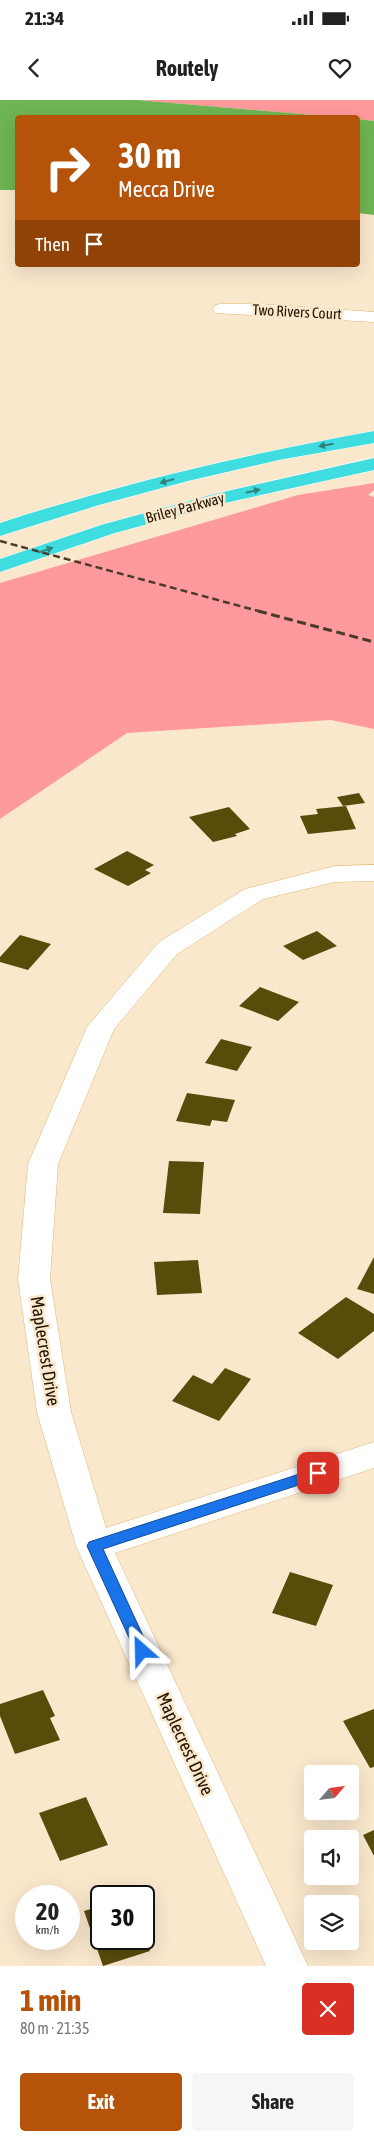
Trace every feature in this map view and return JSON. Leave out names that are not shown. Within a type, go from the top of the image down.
[{"type":"highway","name":"Briley Parkway","points":[[0,530],[35,518],[211,468],[374,437]]},
{"type":"highway","name":"Briley Parkway","points":[[0,566],[108,529],[220,498],[374,464]]},
{"type":"street","name":"Two Rivers Court","points":[[221,309],[260,309],[374,317]]},
{"type":"street","name":"Maplecrest Drive","points":[[287,1966],[94,1546],[54,1412],[34,1279],[43,1164],[101,1027],[168,948],[254,894],[334,874],[374,873]]},
{"type":"street","points":[[94,1546],[374,1455]]},
{"type":"shaded area","points":[[0,100],[137,100],[313,115],[15,115],[15,190],[0,190]]},
{"type":"shaded area","points":[[137,100],[374,100],[374,121],[360,119],[360,115],[313,115]]},
{"type":"shaded area","points":[[360,119],[374,121],[374,215],[360,213]]},
{"type":"shaded area","points":[[374,483],[374,490],[368,495],[374,497],[374,729],[331,720],[127,733],[0,819],[0,583],[298,495]]},
{"type":"building","points":[[359,793],[365,803],[343,806],[337,797]]},
{"type":"building","points":[[346,806],[356,829],[308,834],[300,816],[318,814],[316,809]]},
{"type":"building","points":[[229,807],[250,829],[235,834],[237,836],[213,842],[189,817]]},
{"type":"building","points":[[127,851],[154,865],[145,870],[151,873],[128,886],[94,869]]},
{"type":"building","points":[[317,931],[337,946],[303,960],[283,946]]},
{"type":"building","points":[[20,935],[51,944],[28,970],[0,962],[0,957]]},
{"type":"building","points":[[260,987],[299,1002],[278,1021],[239,1006]]},
{"type":"building","points":[[221,1039],[252,1047],[237,1071],[205,1063]]},
{"type":"building","points":[[187,1093],[235,1100],[227,1122],[212,1120],[210,1126],[176,1121]]},
{"type":"building","points":[[169,1161],[204,1162],[200,1214],[163,1213]]},
{"type":"building","points":[[374,1257],[374,1294],[357,1289]]},
{"type":"building","points":[[198,1260],[202,1293],[157,1295],[154,1262]]},
{"type":"building","points":[[346,1297],[374,1314],[374,1331],[338,1359],[298,1333]]},
{"type":"building","points":[[225,1368],[251,1379],[219,1421],[172,1401],[193,1375],[212,1384]]},
{"type":"building","points":[[290,1572],[333,1585],[316,1626],[272,1613]]},
{"type":"building","points":[[43,1690],[55,1716],[50,1718],[60,1740],[15,1754],[0,1716],[0,1704]]},
{"type":"building","points":[[374,1709],[374,1767],[370,1768],[343,1721]]},
{"type":"building","points":[[86,1797],[108,1845],[60,1861],[39,1813]]},
{"type":"building","points":[[374,1830],[374,1856],[363,1835]]},
{"type":"building","points":[[90,1909],[90,1928],[84,1911]]},
{"type":"building","points":[[97,1950],[150,1951],[103,1966]]},
{"type":"railway","points":[[0,541],[262,612]]},
{"type":"railway","points":[[258,611],[374,642]]},
{"type":"route","points":[[142,1651],[94,1546],[318,1473]]}]
